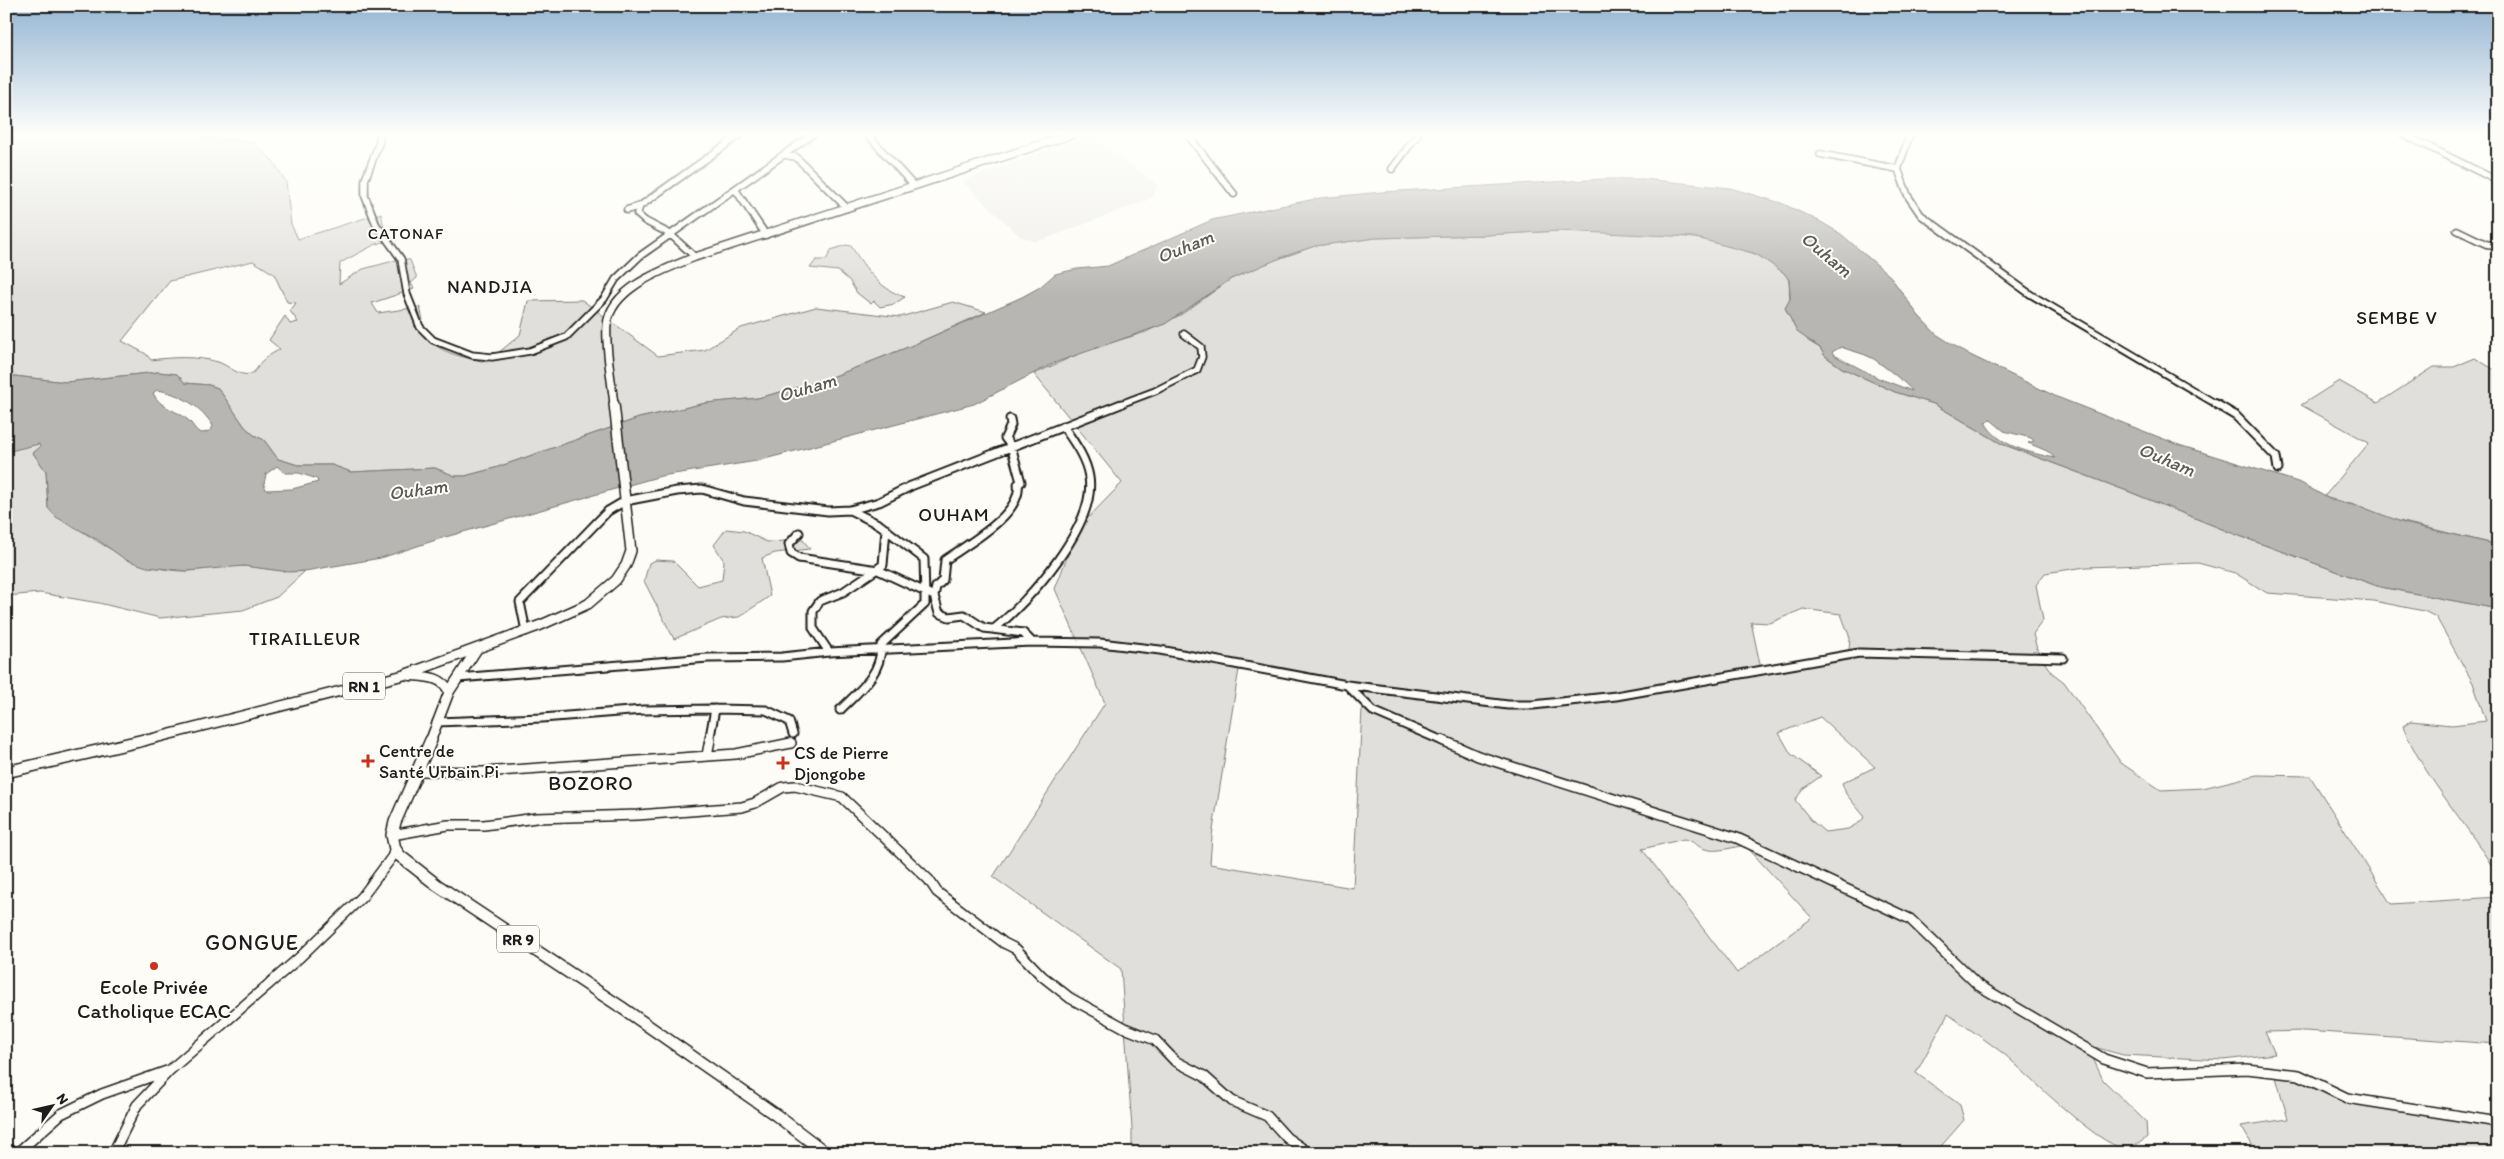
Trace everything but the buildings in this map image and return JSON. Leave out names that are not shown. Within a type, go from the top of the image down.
[{"type":"main road","points":[[615,303],[644,280],[695,257],[908,188]]},
{"type":"main road","name":"RN 1","points":[[6,772],[118,747],[404,675],[526,631],[588,604],[616,580],[626,565],[631,551],[615,420],[607,324],[610,311],[615,303]]},
{"type":"main road","points":[[395,849],[392,835],[395,822],[419,771],[449,692],[477,649]]},
{"type":"main road","points":[[404,675],[442,680],[448,686],[449,692]]},
{"type":"main road","name":"RR 9","points":[[395,849],[437,885],[627,1011],[776,1115],[826,1153]]},
{"type":"street","points":[[365,188],[365,196],[376,224],[401,259],[407,294],[420,327],[432,340],[472,355],[492,357],[530,351],[566,337],[604,299],[609,288],[622,274],[670,234],[735,189],[766,235]]},
{"type":"street","points":[[665,188],[640,206],[627,210],[670,234],[695,257]]},
{"type":"street","points":[[827,188],[847,208]]},
{"type":"street","points":[[1229,188],[1234,194]]},
{"type":"street","points":[[1905,188],[1908,196],[1921,215],[2030,294],[2236,416],[2276,457],[2278,468]]},
{"type":"street","points":[[637,214],[640,206]]},
{"type":"street","points":[[2457,230],[2486,244],[2498,246]]},
{"type":"street","points":[[604,299],[607,302],[615,303]]},
{"type":"street","points":[[526,631],[520,602],[608,511],[624,497],[702,489],[744,501],[828,511],[850,510],[879,502],[910,486],[1155,391],[1197,370],[1202,357],[1201,347],[1184,334]]},
{"type":"street","points":[[840,710],[874,676],[882,650],[881,645],[926,604],[930,594],[943,580],[944,560],[1005,517],[1019,490],[1018,484],[1021,482],[1012,446],[1005,438],[1011,425],[1010,419]]},
{"type":"street","points":[[994,629],[1011,617],[1054,567],[1086,509],[1090,484],[1087,468],[1063,426]]},
{"type":"street","points":[[850,510],[863,514],[886,529],[924,559],[922,571],[930,594],[940,613],[949,617],[964,615],[984,628],[1023,633],[1032,642]]},
{"type":"street","points":[[829,652],[813,628],[814,611],[820,600],[842,592],[883,565],[882,554],[888,543],[886,529]]},
{"type":"street","points":[[799,533],[789,544],[791,553],[799,558],[878,570],[930,594]]},
{"type":"street","points":[[458,678],[708,658],[782,657],[829,652],[1032,642],[1100,643],[1160,650],[1236,666],[1347,685],[1508,705],[1534,705],[1616,696],[1859,653],[2063,658]]},
{"type":"street","points":[[1347,685],[1373,711],[1478,756],[1737,838],[1910,919],[1978,985],[2104,1059],[2147,1073],[2247,1068],[2299,1075],[2347,1098],[2498,1122]]},
{"type":"street","points":[[707,755],[715,709]]},
{"type":"street","points":[[437,722],[542,718],[643,710],[766,710],[789,721],[793,734]]},
{"type":"street","points":[[419,771],[484,772],[736,754],[791,743]]},
{"type":"street","points":[[392,835],[448,825],[484,825],[536,818],[638,815],[742,807],[754,805],[786,786],[808,786],[824,795],[842,797],[930,880],[937,892],[1004,943],[1016,949],[1042,976],[1070,998],[1127,1029],[1155,1040],[1175,1061],[1204,1076],[1232,1101],[1267,1116],[1287,1138],[1309,1153]]},
{"type":"street","points":[[114,1153],[137,1105],[170,1070],[300,957],[362,897],[392,857],[395,849]]},
{"type":"street","points":[[17,1153],[60,1114],[102,1094],[170,1070]]},
{"type":"shaded area","points":[[6,188],[287,188],[291,224],[298,239],[381,213],[387,241],[374,245],[340,263],[339,284],[363,269],[401,259],[410,260],[417,278],[411,283],[414,289],[372,303],[378,313],[420,307],[423,320],[414,326],[431,342],[455,355],[487,362],[520,335],[528,301],[582,300],[658,356],[705,350],[741,328],[816,307],[900,317],[953,302],[986,312],[913,345],[822,381],[758,398],[706,403],[639,418],[495,468],[465,476],[455,476],[435,468],[351,472],[332,465],[298,465],[278,459],[264,440],[254,435],[245,427],[218,388],[209,385],[185,383],[177,374],[158,372],[66,382],[6,375]],"holes":[[[253,261],[274,274],[287,302],[296,303],[290,311],[298,322],[290,324],[285,316],[269,340],[280,349],[265,358],[250,374],[242,374],[218,362],[202,359],[176,358],[151,360],[146,354],[122,341],[170,281]]]},
{"type":"shaded area","points":[[969,188],[1156,188],[1154,195],[1145,201],[1045,239],[1034,241],[1020,236]]},
{"type":"shaded area","points":[[1559,231],[1645,233],[1710,241],[1740,248],[1766,259],[1785,274],[1789,283],[1791,304],[1808,341],[1820,348],[1825,356],[1842,368],[1895,392],[1934,404],[2002,444],[2237,535],[2380,587],[2498,609],[2498,877],[2423,765],[2403,726],[2411,721],[2452,725],[2486,721],[2473,683],[2436,617],[2424,611],[2374,601],[2267,593],[2235,573],[2198,563],[2086,567],[2045,573],[2036,585],[2043,620],[2033,634],[2038,653],[2051,672],[2064,682],[2121,763],[2161,790],[2203,788],[2257,775],[2310,776],[2391,904],[2498,897],[2498,1044],[2305,1031],[2265,1032],[2275,1054],[2223,1060],[2123,1055],[2087,1045],[2103,1080],[2146,1122],[2147,1137],[2137,1145],[2127,1148],[2112,1144],[2097,1135],[2062,1107],[2004,1054],[1948,1014],[1916,1073],[1960,1105],[1964,1120],[1935,1153],[1132,1153],[1121,969],[993,877],[1105,703],[1055,589],[1078,528],[1122,483],[1034,374],[1087,350],[1146,332],[1182,314],[1231,279],[1253,268],[1315,246],[1376,238]],"holes":[[[1803,609],[1841,614],[1850,638],[1849,650],[1761,669],[1751,622],[1770,623]],[[1239,669],[1363,689],[1353,888],[1210,864],[1212,836]],[[1820,717],[1875,767],[1842,783],[1846,794],[1864,816],[1862,821],[1848,829],[1825,832],[1812,821],[1795,800],[1804,788],[1821,776],[1791,754],[1779,733]],[[1684,839],[1709,850],[1720,850],[1745,845],[1812,918],[1737,973],[1642,849]]]},
{"type":"shaded area","points":[[846,245],[851,246],[880,283],[905,297],[894,304],[880,307],[874,301],[871,304],[857,293],[849,280],[838,271],[810,268],[816,260],[826,260],[831,250]]},
{"type":"shaded area","points":[[2475,358],[2498,372],[2498,545],[2387,518],[2362,507],[2324,497],[2369,443],[2301,405],[2339,381],[2378,403],[2434,367],[2454,367]]},
{"type":"shaded area","points":[[37,443],[41,447],[33,453],[46,471],[48,508],[114,551],[149,566],[168,570],[188,571],[234,566],[305,571],[277,597],[243,610],[160,618],[99,603],[40,593],[6,596],[6,452]]},
{"type":"shaded area","points":[[726,529],[744,531],[767,542],[803,540],[810,549],[775,553],[762,558],[770,596],[739,617],[721,619],[674,639],[644,581],[649,563],[656,560],[673,561],[698,586],[722,580],[724,561],[714,545]]},
{"type":"shaded area","points":[[2290,1073],[2333,1098],[2498,1118],[2498,1153],[2257,1153],[2241,1126],[2288,1119],[2275,1074]]},
{"type":"water","name":"Ouham","points":[[1449,188],[1730,188],[1781,203],[1841,234],[1890,276],[1918,315],[1936,334],[1966,353],[2057,397],[2179,445],[2301,483],[2331,500],[2362,507],[2404,523],[2498,545],[2498,609],[2380,587],[2237,535],[2002,444],[1934,404],[1895,392],[1842,368],[1825,356],[1820,348],[1797,332],[1785,308],[1790,299],[1790,293],[1789,280],[1784,273],[1756,254],[1693,237],[1559,231],[1376,238],[1315,246],[1285,256],[1231,279],[1165,324],[1054,363],[974,404],[757,461],[661,476],[442,538],[381,558],[305,571],[289,572],[244,566],[187,571],[147,567],[126,560],[98,540],[56,517],[48,508],[46,471],[33,453],[40,447],[39,444],[6,452],[6,375],[66,382],[158,372],[177,374],[185,383],[209,385],[218,388],[245,427],[254,435],[264,440],[278,459],[298,465],[332,465],[351,472],[435,468],[455,476],[465,476],[495,468],[639,418],[706,403],[758,398],[822,381],[913,345],[1022,297],[1040,287],[1055,274],[1077,269],[1108,266],[1212,220],[1320,198]],"holes":[[[1841,347],[1876,360],[1912,391],[1878,378],[1834,355],[1832,352]],[[157,390],[173,394],[196,407],[213,426],[211,430],[204,433],[196,430],[184,417],[160,403],[153,393]],[[1991,420],[2004,431],[2031,438],[2034,441],[2028,443],[2047,451],[2055,458],[2025,451],[2006,443],[1990,430],[1985,422]],[[277,466],[285,473],[299,473],[317,479],[318,482],[292,489],[266,490],[264,484],[266,474]]]},
{"type":"place","name":"Centre de Santé Urbain Pi","points":[[368,761]]},
{"type":"place","name":"CS de Pierre Djongobe","points":[[783,763]]},
{"type":"place","name":"Ecole Privée Catholique ECAC","points":[[154,966]]},
{"type":"district","name":"CATONAF","points":[[406,233]]},
{"type":"district","name":"NANDJIA","points":[[490,286]]},
{"type":"district","name":"SEMBE V","points":[[2397,317]]},
{"type":"district","name":"OUHAM","points":[[954,514]]},
{"type":"district","name":"TIRAILLEUR","points":[[305,638]]},
{"type":"district","name":"BOZORO","points":[[591,783]]},
{"type":"district","name":"GONGUE","points":[[252,942]]}]
